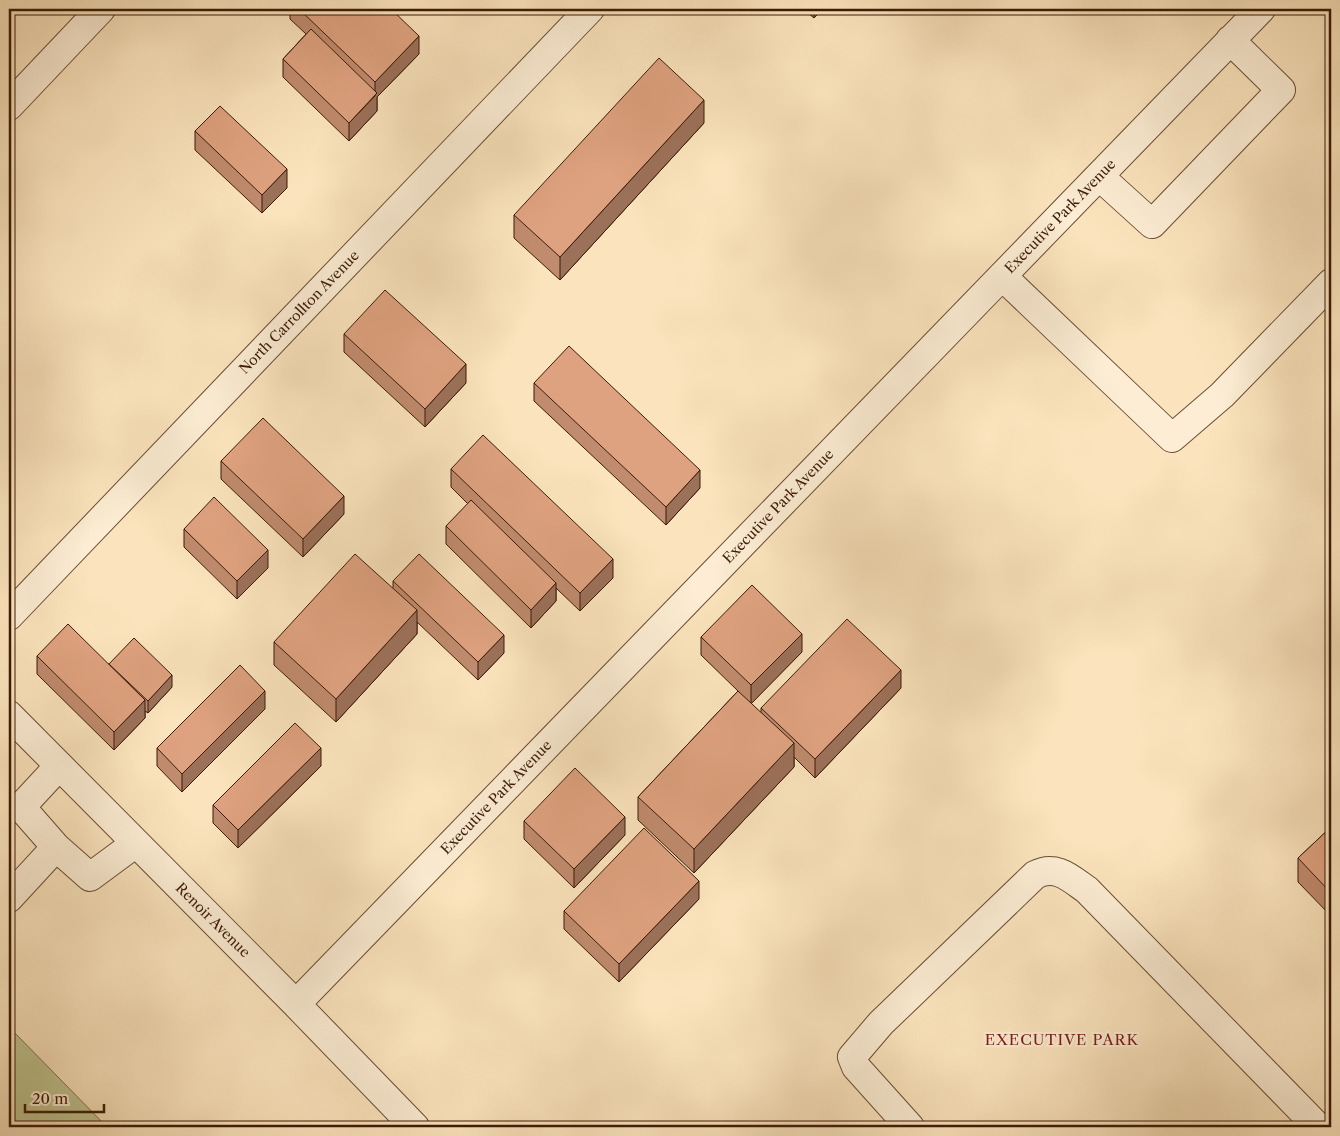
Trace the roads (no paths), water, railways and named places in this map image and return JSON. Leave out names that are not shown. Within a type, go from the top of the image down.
[{"type":"street","points":[[9,106],[101,9]]},
{"type":"street","name":"North Carrollton Avenue","points":[[9,616],[590,9]]},
{"type":"street","name":"Executive Park Avenue","points":[[296,1004],[1261,9]]},
{"type":"street","points":[[1098,176],[1152,224],[1281,90],[1230,40]]},
{"type":"street","points":[[1002,276],[1172,438],[1222,395],[1331,283]]},
{"type":"street","name":"Renoir Avenue","points":[[9,715],[296,1004],[414,1127]]},
{"type":"street","points":[[59,766],[21,807],[56,848],[90,877],[136,843]]},
{"type":"street","points":[[9,898],[56,848]]},
{"type":"street","points":[[910,1127],[856,1067],[852,1057],[881,1023],[1035,875],[1051,870],[1063,873],[1087,890],[1318,1127]]},
{"type":"district","name":"EXECUTIVE PARK","points":[[1062,1039]]}]
